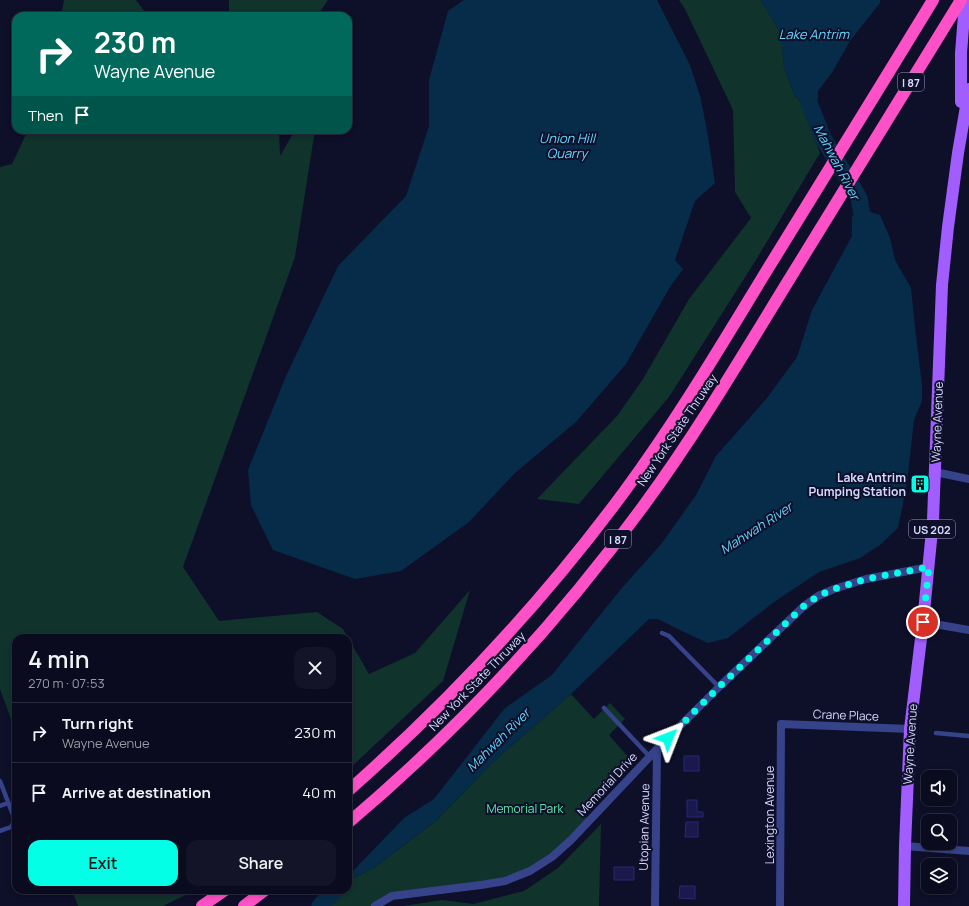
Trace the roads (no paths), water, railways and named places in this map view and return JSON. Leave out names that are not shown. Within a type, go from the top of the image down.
[{"type":"highway","name":"New York State Thruway","points":[[352,787],[424,721],[490,654],[530,610],[594,532],[624,492],[682,406],[933,0]]},
{"type":"highway","name":"New York State Thruway","points":[[352,819],[441,739],[502,676],[548,626],[644,506],[746,351],[958,5]]},
{"type":"highway","points":[[202,906],[219,894]]},
{"type":"highway","points":[[244,906],[260,894]]},
{"type":"main road","name":"Wayne Avenue","points":[[958,153],[965,54],[964,15],[967,0]]},
{"type":"main road","name":"Wayne Avenue","points":[[904,906],[910,729],[923,622],[933,520],[942,285],[958,153],[969,89]]},
{"type":"street","points":[[935,472],[969,479]]},
{"type":"street","name":"Memorial Drive","points":[[375,906],[392,896],[505,881],[530,871],[552,857],[571,840],[657,749],[719,687],[804,606],[818,596],[834,589],[866,579],[929,567]]},
{"type":"street","points":[[923,622],[969,630]]},
{"type":"street","name":"Crane Place","points":[[781,724],[910,729]]},
{"type":"street","name":"Lexington Avenue","points":[[780,906],[781,724]]},
{"type":"street","name":"Utopian Avenue","points":[[656,906],[657,749]]},
{"type":"street","points":[[905,846],[969,851]]},
{"type":"lane","points":[[662,633],[669,636],[719,687]]},
{"type":"lane","points":[[604,708],[650,757]]},
{"type":"lane","points":[[936,733],[969,736]]},
{"type":"lane","points":[[0,781],[12,813]]},
{"type":"lane","points":[[0,806],[8,803]]},
{"type":"lane","points":[[0,831],[12,825]]},
{"type":"water","name":"Union Hill Quarry","points":[[464,0],[657,0],[690,65],[701,99],[715,183],[695,201],[675,260],[683,269],[670,287],[626,364],[576,422],[515,473],[469,522],[401,571],[355,579],[273,550],[251,505],[248,470],[286,376],[338,266],[406,196],[429,126],[429,80],[448,11]]},
{"type":"water","name":"Lake Antrim","points":[[761,0],[880,0],[880,3],[850,41],[833,71],[809,103],[803,106],[794,94],[784,67],[781,34]]},
{"type":"water","points":[[860,209],[880,215],[890,238],[895,260],[911,288],[922,385],[922,401],[914,420],[907,483],[898,528],[880,545],[860,558],[819,572],[774,602],[728,638],[708,643],[658,619],[649,619],[571,694],[492,763],[437,820],[375,867],[352,879],[352,872],[404,818],[434,799],[505,708],[552,675],[621,589],[662,543],[696,495],[716,456],[767,398],[797,357],[812,310],[852,236],[852,217]]},
{"type":"waterway","name":"Mahwah River","points":[[810,81],[809,103],[823,138],[859,198],[865,231]]},
{"type":"waterway","name":"Mahwah River","points":[[320,906],[331,894]]},
{"type":"place","name":"Lake Antrim Pumping Station","points":[[920,484]]},
{"type":"park label","name":"Memorial Park","points":[[525,808]]}]
